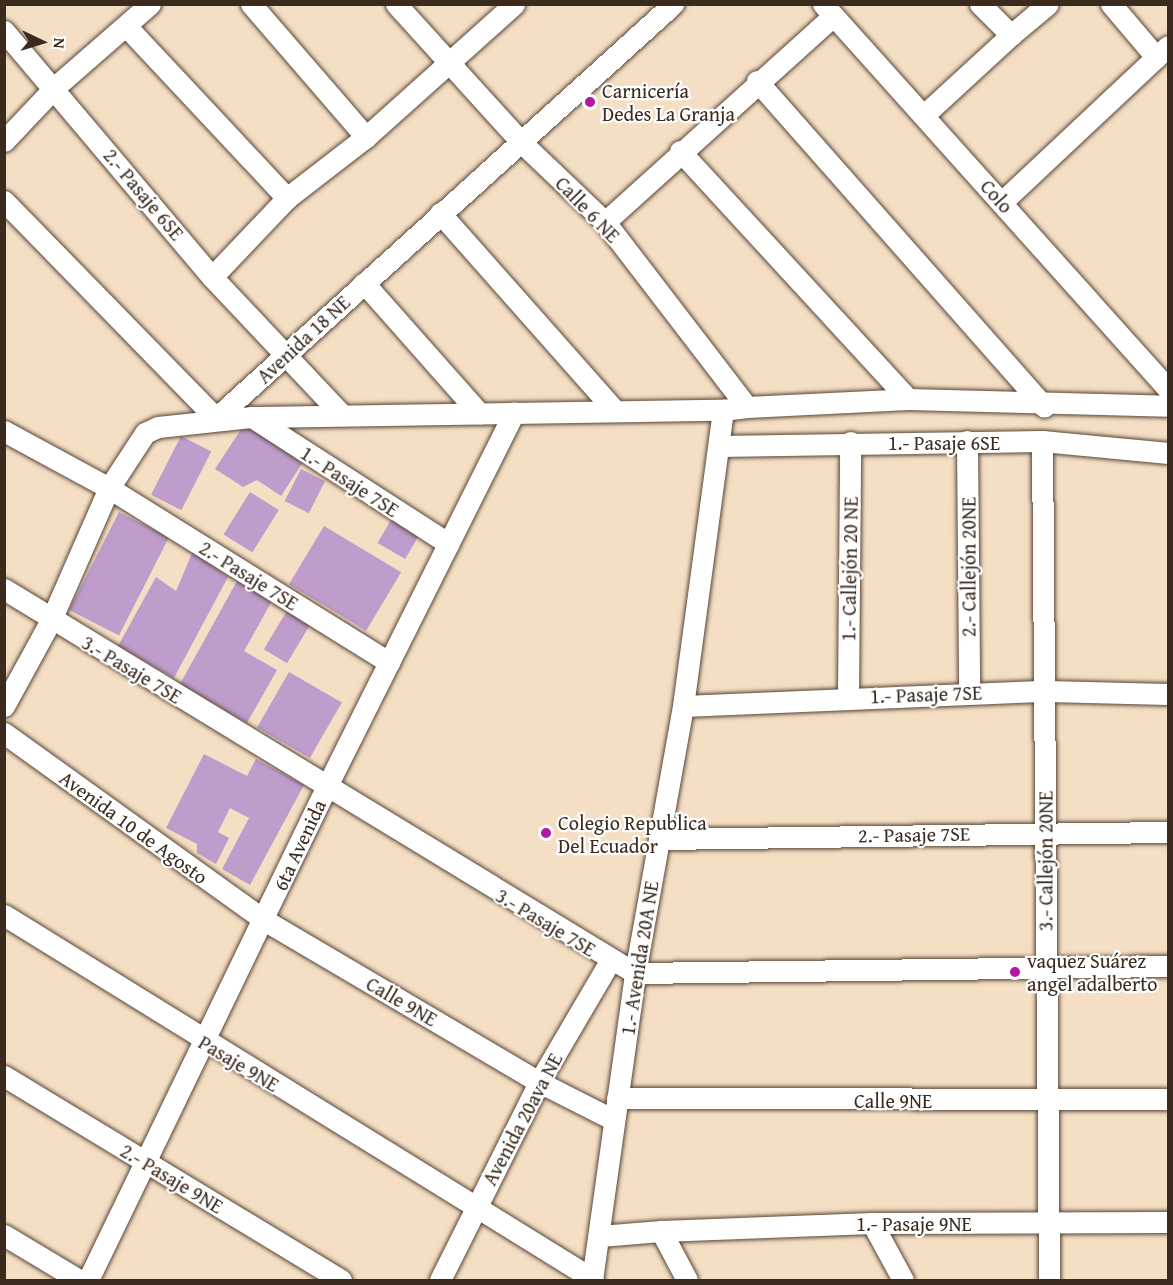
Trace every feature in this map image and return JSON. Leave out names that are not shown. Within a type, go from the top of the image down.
[{"type":"street","points":[[4,141],[55,87],[150,4]]},
{"type":"street","points":[[251,4],[366,137]]},
{"type":"street","name":"Calle 6 NE","points":[[396,4],[446,63],[521,142],[605,222],[747,406]]},
{"type":"street","points":[[212,278],[287,198],[366,137],[514,4]]},
{"type":"street","name":"Avenida 18 NE","points":[[216,418],[673,4]]},
{"type":"street","points":[[981,4],[1011,35]]},
{"type":"street","points":[[924,115],[1048,4]]},
{"type":"street","points":[[1003,201],[1162,51],[1111,4]]},
{"type":"street","points":[[605,222],[757,81],[828,10]]},
{"type":"street","name":"Colo","points":[[828,10],[1003,201],[1168,389]]},
{"type":"street","points":[[126,26],[287,198]]},
{"type":"street","name":"2.- Pasaje 6SE","points":[[4,31],[55,87],[212,278],[342,414]]},
{"type":"street","points":[[757,81],[1044,406]]},
{"type":"street","points":[[680,151],[908,399]]},
{"type":"street","points":[[4,201],[216,418]]},
{"type":"street","points":[[440,213],[614,410]]},
{"type":"street","points":[[364,283],[479,413]]},
{"type":"street","points":[[4,706],[51,620],[109,488],[145,433],[158,427],[216,418],[342,414],[723,410],[747,406],[774,407],[908,399],[1044,406],[1168,406]]},
{"type":"street","name":"1.- Avenida 20A NE","points":[[592,1280],[600,1236],[635,973],[683,706],[723,410]]},
{"type":"street","name":"6ta Avenida","points":[[88,1281],[326,788],[514,412]]},
{"type":"street","name":"1.- Pasaje 7SE","points":[[252,417],[449,544]]},
{"type":"street","name":"2.- Pasaje 7SE","points":[[4,431],[109,488],[389,662]]},
{"type":"street","name":"2.- Callejón 20NE","points":[[967,441],[969,693]]},
{"type":"street","name":"1.- Pasaje 6SE","points":[[719,446],[850,442],[1042,441],[1168,453]]},
{"type":"street","name":"3.- Callejón 20NE","points":[[1042,441],[1046,691],[1044,832],[1049,1281]]},
{"type":"street","name":"1.- Callejón 20 NE","points":[[848,696],[850,442]]},
{"type":"street","name":"3.- Pasaje 7SE","points":[[4,590],[610,961],[635,973],[1168,966]]},
{"type":"street","name":"1.- Pasaje 7SE","points":[[683,706],[848,696],[1046,691],[1168,694]]},
{"type":"street","name":"Avenida 10 de Agosto","points":[[4,734],[264,920]]},
{"type":"street","name":"2.- Pasaje 7SE","points":[[660,839],[1168,832]]},
{"type":"street","name":"Pasaje 9NE","points":[[4,915],[204,1042],[477,1206],[592,1280]]},
{"type":"street","name":"Calle 9NE","points":[[264,920],[539,1082],[614,1120]]},
{"type":"street","name":"Avenida 20ava NE","points":[[440,1281],[539,1082],[610,961]]},
{"type":"street","name":"2.- Pasaje 9NE","points":[[4,1076],[341,1281]]},
{"type":"street","name":"Calle 9NE","points":[[617,1098],[1047,1101],[1168,1099]]},
{"type":"street","name":"1.- Pasaje 9NE","points":[[600,1236],[661,1231],[872,1223],[1168,1222]]},
{"type":"street","points":[[872,1223],[903,1281]]},
{"type":"street","points":[[661,1231],[687,1281]]},
{"type":"street","points":[[4,1235],[79,1281]]},
{"type":"building","points":[[249,417],[307,456],[281,496],[257,480],[243,487],[215,469]]},
{"type":"building","points":[[181,436],[211,451],[181,510],[151,495]]},
{"type":"building","points":[[301,469],[325,481],[309,513],[285,501]]},
{"type":"building","points":[[250,492],[279,510],[252,552],[224,534]]},
{"type":"building","points":[[119,512],[169,537],[119,635],[69,610]]},
{"type":"building","points":[[392,518],[420,534],[405,559],[378,543]]},
{"type":"building","points":[[324,526],[401,572],[366,631],[289,584]]},
{"type":"building","points":[[193,551],[228,577],[174,678],[118,646],[156,577],[176,591]]},
{"type":"building","points":[[237,581],[272,601],[244,651],[277,670],[247,723],[180,684]]},
{"type":"building","points":[[288,609],[311,623],[287,663],[264,649]]},
{"type":"building","points":[[289,672],[342,702],[310,758],[257,727]]},
{"type":"building","points":[[204,754],[247,776],[256,759],[304,785],[250,885],[222,869],[249,818],[230,808],[218,832],[229,838],[216,864],[197,853],[197,844],[166,828]]},
{"type":"place","name":"Carnicería Dedes La Granja","points":[[590,102]]},
{"type":"place","name":"Colegio Republica Del Ecuador","points":[[546,833]]},
{"type":"place","name":"vaquez Suárez angel adalberto","points":[[1015,972]]}]
